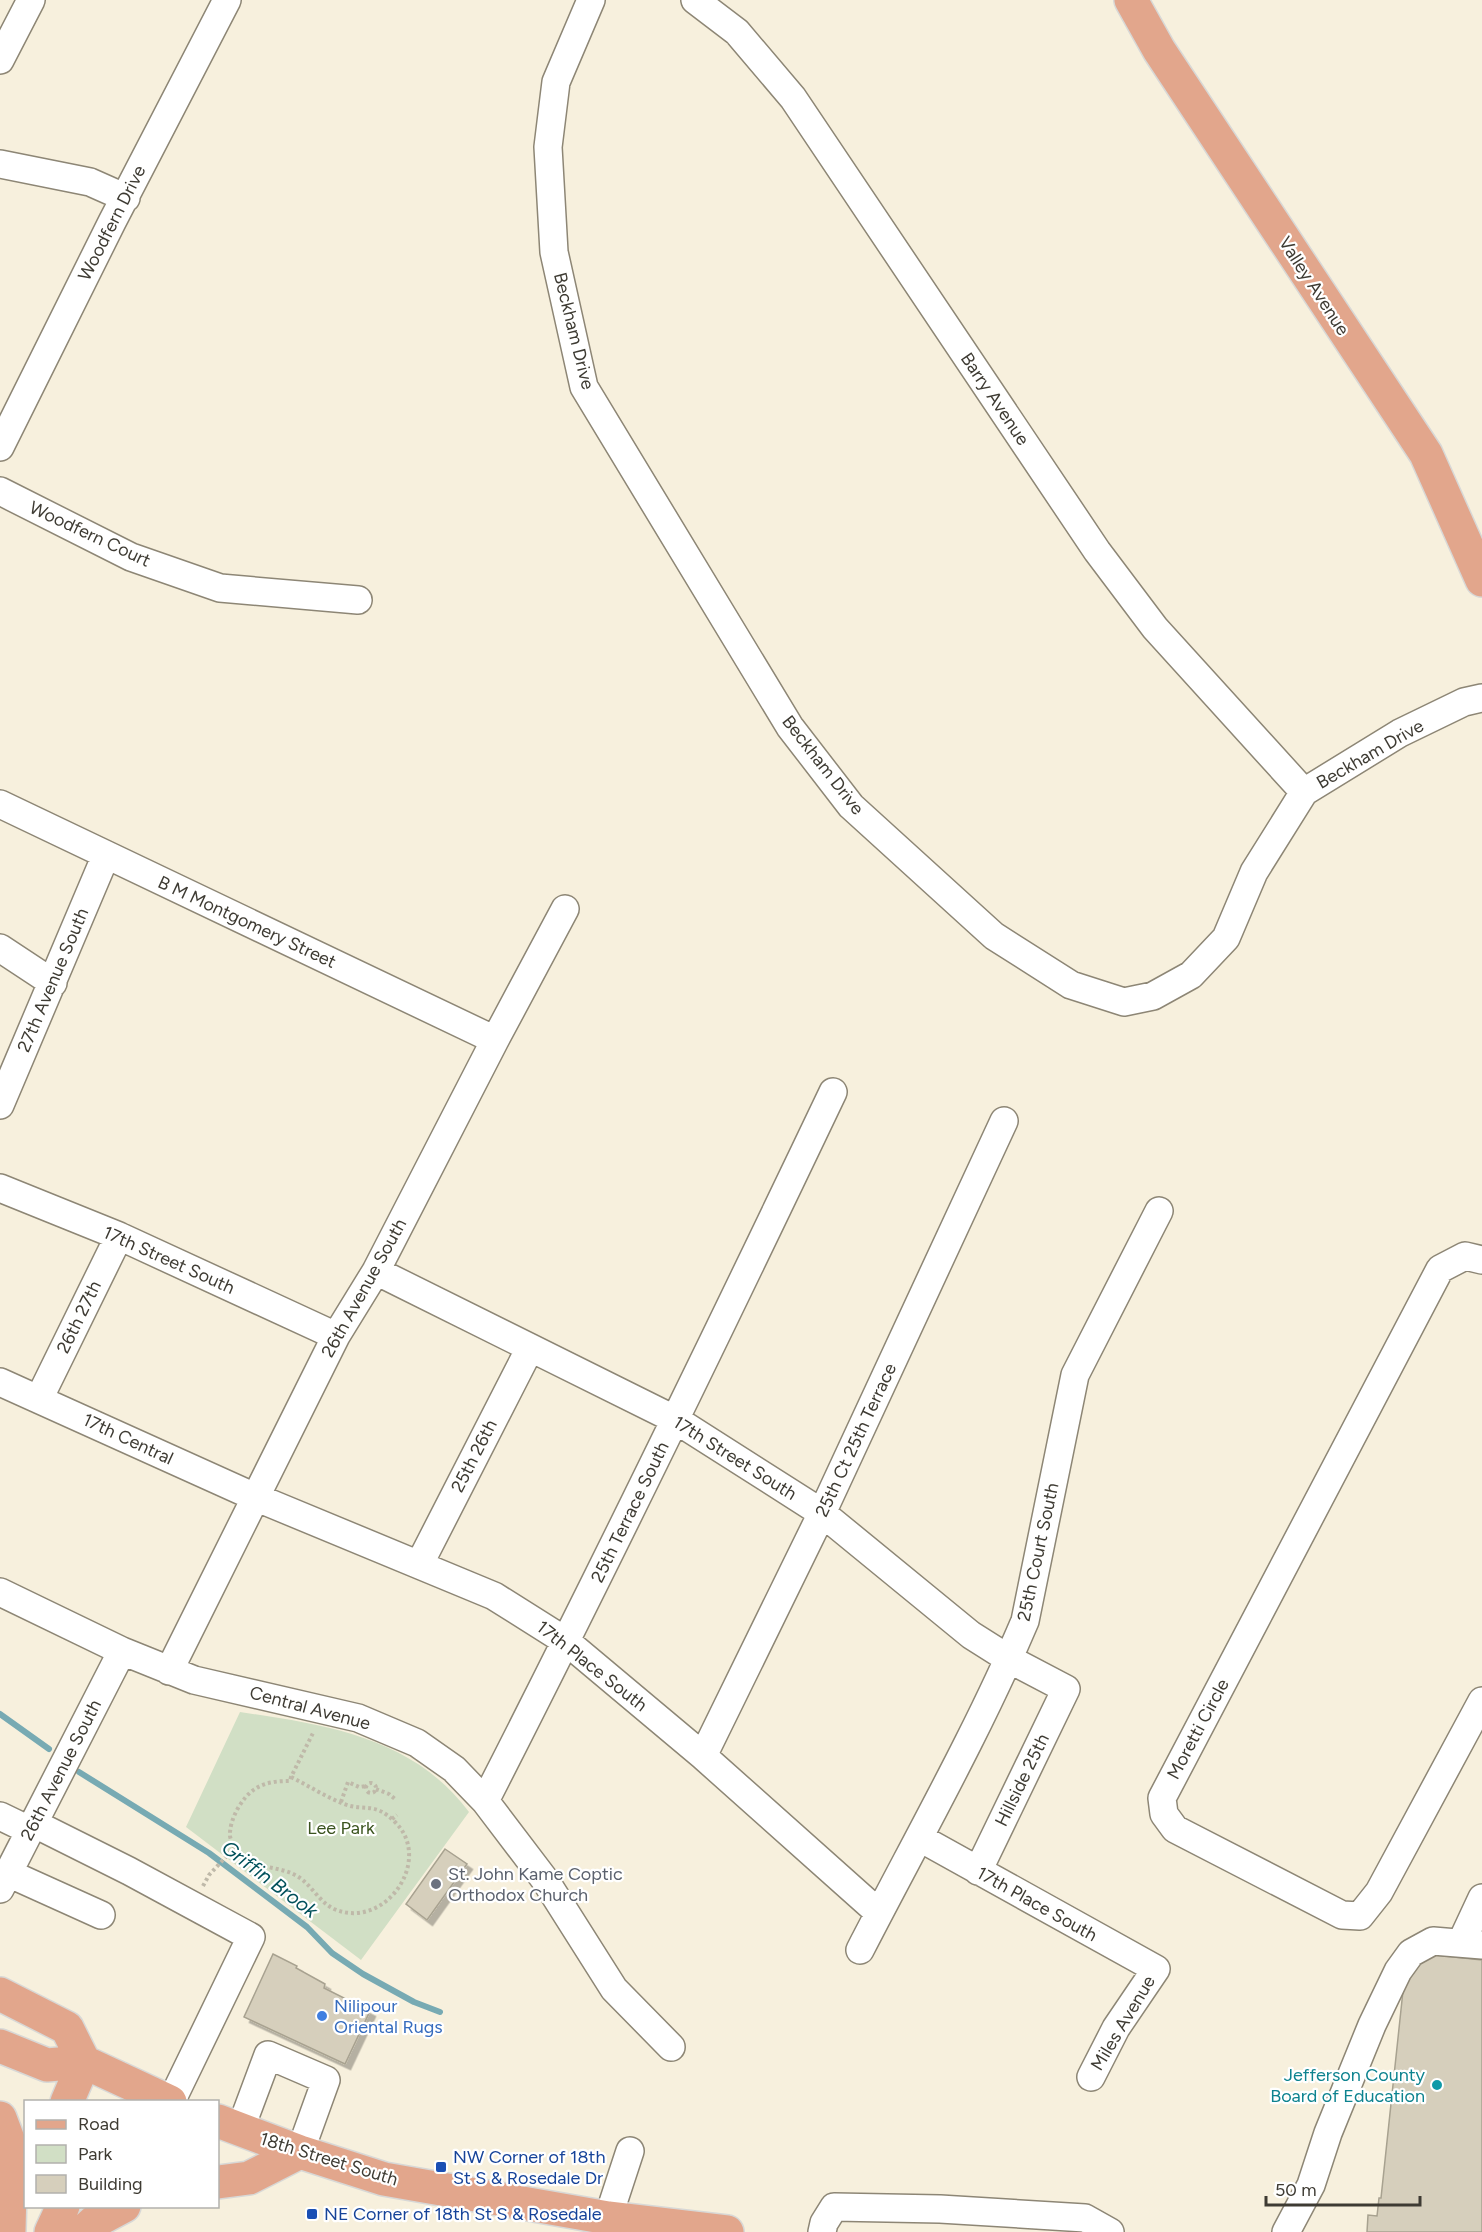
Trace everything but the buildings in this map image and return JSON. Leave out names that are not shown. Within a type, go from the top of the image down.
[{"type":"main road","name":"Valley Avenue","points":[[1131,0],[1159,50],[1426,454],[1482,580]]},
{"type":"main road","points":[[0,1994],[67,2028],[84,2062],[114,2090],[162,2100]]},
{"type":"main road","points":[[0,2046],[47,2064],[84,2062]]},
{"type":"main road","points":[[68,2100],[84,2062]]},
{"type":"main road","points":[[0,2118],[11,2146],[8,2231]]},
{"type":"main road","name":"18th Street South","points":[[229,2126],[384,2179],[608,2218],[727,2232]]},
{"type":"main road","points":[[219,2182],[249,2178],[300,2152]]},
{"type":"main road","points":[[8,2231],[24,2197]]},
{"type":"main road","points":[[51,2232],[62,2208]]},
{"type":"main road","points":[[83,2232],[94,2222],[120,2208]]},
{"type":"street","points":[[0,60],[30,0]]},
{"type":"street","name":"Woodfern Drive","points":[[0,447],[227,0]]},
{"type":"street","name":"Beckham Drive","points":[[591,0],[556,82],[548,147],[554,252],[584,387],[790,727],[851,806],[994,936],[1071,986],[1124,1002],[1153,996],[1191,975],[1226,938],[1254,872],[1304,792],[1401,733],[1464,702],[1482,698]]},
{"type":"street","name":"Barry Avenue","points":[[695,0],[737,32],[793,98],[1097,551],[1155,628],[1304,792]]},
{"type":"street","points":[[0,164],[90,182],[126,198]]},
{"type":"street","name":"Woodfern Court","points":[[0,491],[131,557],[220,588],[358,600]]},
{"type":"street","name":"B M Montgomery Street","points":[[0,804],[495,1040]]},
{"type":"street","name":"27th Avenue South","points":[[0,1105],[106,855]]},
{"type":"street","name":"26th Avenue South","points":[[169,1671],[336,1336],[376,1271],[565,909]]},
{"type":"street","points":[[0,948],[53,983]]},
{"type":"street","name":"25th Terrace South","points":[[485,1801],[567,1642],[676,1420],[833,1092]]},
{"type":"street","name":"25th Ct 25th Terrace","points":[[703,1756],[822,1513],[1004,1121]]},
{"type":"street","name":"17th Street South","points":[[0,1188],[119,1236],[336,1336]]},
{"type":"street","name":"25th Court South","points":[[860,1950],[920,1838],[1009,1659],[1025,1621],[1075,1375],[1159,1211]]},
{"type":"street","name":"26th 27th","points":[[39,1399],[119,1236]]},
{"type":"street","name":"Moretti Circle","points":[[1482,1260],[1465,1256],[1440,1269],[1162,1798],[1164,1814],[1175,1829],[1342,1915],[1360,1916],[1380,1892],[1482,1701]]},
{"type":"street","name":"17th Street South","points":[[376,1271],[676,1420],[822,1513],[971,1635],[1009,1659],[1066,1689]]},
{"type":"street","name":"25th 26th","points":[[419,1565],[530,1348]]},
{"type":"street","name":"17th Central","points":[[0,1382],[255,1497]]},
{"type":"street","name":"17th Place South","points":[[255,1497],[494,1596],[567,1642],[703,1756],[879,1913]]},
{"type":"street","name":"Central Avenue","points":[[0,1592],[169,1671],[194,1680],[358,1718],[417,1743],[454,1769],[485,1801],[545,1880],[614,1989],[671,2047]]},
{"type":"street","name":"26th Avenue South","points":[[4,1881],[122,1651]]},
{"type":"street","name":"Hillside 25th","points":[[978,1871],[1066,1689]]},
{"type":"street","points":[[0,1816],[31,1826],[129,1871],[251,1937],[172,2100]]},
{"type":"street","name":"17th Place South","points":[[920,1838],[1156,1969]]},
{"type":"street","points":[[4,1881],[101,1915]]},
{"type":"street","points":[[1286,2232],[1311,2185],[1328,2133],[1372,2025],[1398,1971],[1411,1953],[1433,1941],[1471,1944],[1482,1898]]},
{"type":"street","name":"Miles Avenue","points":[[1091,2077],[1116,2028],[1156,1969]]},
{"type":"street","points":[[229,2126],[268,2055],[326,2080],[300,2152]]},
{"type":"street","points":[[608,2218],[630,2151]]},
{"type":"street","points":[[822,2232],[824,2223],[834,2207],[871,2206],[1084,2217],[1110,2232]]},
{"type":"path","points":[[291,1777],[341,1802],[378,1810],[392,1819],[404,1835],[409,1856],[405,1875],[392,1896],[369,1911],[348,1914],[328,1906],[296,1876],[280,1869],[253,1864],[235,1846],[230,1836],[241,1803],[265,1784],[290,1781],[291,1777],[316,1726]]},
{"type":"path","points":[[300,1781],[301,1788]]},
{"type":"path","points":[[341,1802],[348,1782],[359,1787],[366,1786],[369,1782],[374,1783],[376,1789],[395,1799]]},
{"type":"path","points":[[317,1796],[325,1794]]},
{"type":"path","points":[[392,1819],[397,1815]]},
{"type":"path","points":[[209,1875],[235,1846]]},
{"type":"green space","name":"Lee Park","points":[[240,1712],[335,1730],[395,1751],[422,1767],[447,1787],[469,1812],[361,1960],[186,1827]]},
{"type":"waterway","name":"Griffin Brook","points":[[0,1714],[49,1749]]},
{"type":"waterway","name":"Griffin Brook","points":[[79,1772],[209,1853],[307,1927],[332,1953],[363,1974],[414,2002],[440,2012]]},
{"type":"place","name":"St. John Kame Coptic Orthodox Church","points":[[436,1884]]},
{"type":"place","name":"Nilipour Oriental Rugs","points":[[322,2016]]},
{"type":"place","name":"Jefferson County Board of Education","points":[[1437,2085]]},
{"type":"place","name":"NW Corner of 18th St S & Rosedale Dr","points":[[441,2167]]},
{"type":"place","name":"NE Corner of 18th St S & Rosedale","points":[[312,2214]]}]
